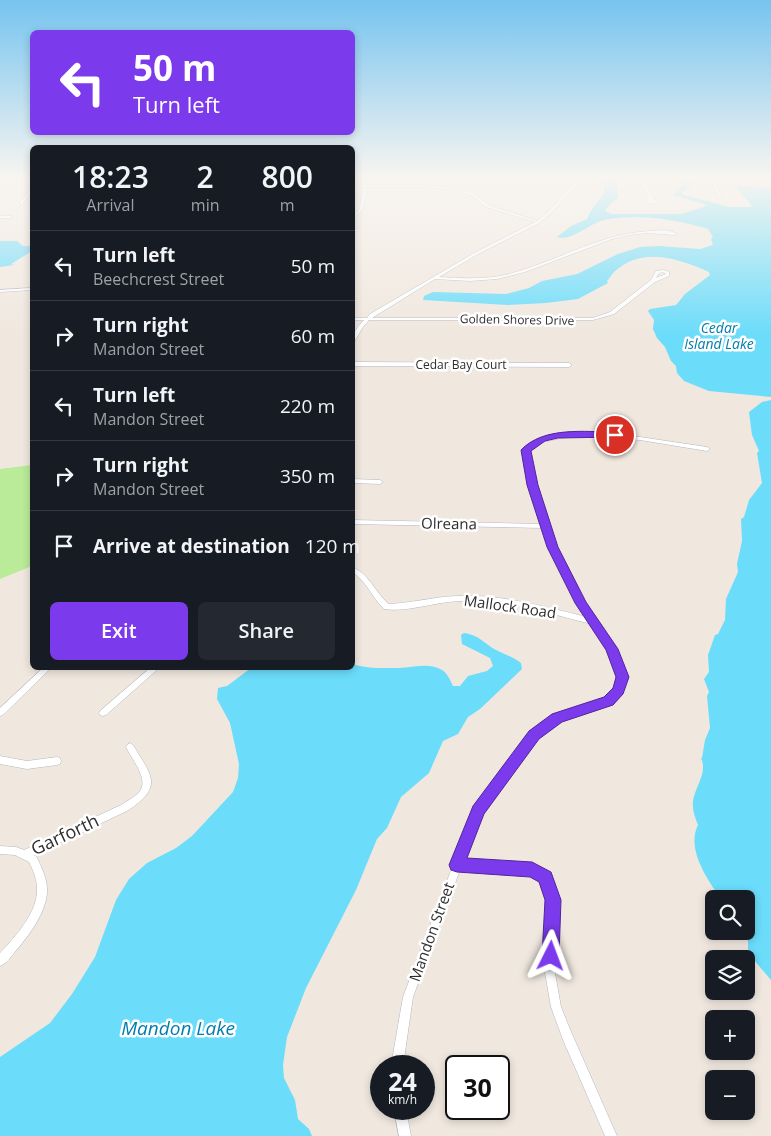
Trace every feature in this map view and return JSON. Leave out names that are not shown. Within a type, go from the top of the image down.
[{"type":"street","points":[[355,336],[367,318],[477,253],[524,229]]},
{"type":"street","points":[[434,278],[484,280],[500,278],[537,267],[616,237],[648,232],[670,231],[675,234],[648,232]]},
{"type":"street","name":"Golden Shores Drive","points":[[355,319],[593,319],[612,313],[654,280]]},
{"type":"street","points":[[0,291],[30,289]]},
{"type":"street","name":"Cedar Bay Court","points":[[355,364],[569,366]]},
{"type":"street","name":"Mandon Street","points":[[399,1055],[408,997],[478,810],[534,735],[557,718],[608,701],[619,690],[622,677],[619,664],[612,649],[577,596],[553,547],[532,485],[526,450],[542,439],[558,436],[615,435],[707,449]]},
{"type":"street","points":[[355,481],[380,482]]},
{"type":"street","name":"Olreana","points":[[355,522],[545,526]]},
{"type":"street","name":"Mallock Road","points":[[355,571],[367,580],[380,602],[387,608],[410,606],[436,600],[470,598],[499,602],[595,622]]},
{"type":"street","points":[[0,713],[45,670]]},
{"type":"street","points":[[103,713],[153,670]]},
{"type":"street","name":"Garforth","points":[[23,855],[124,808],[137,801],[146,793],[148,783],[146,774],[130,747]]},
{"type":"street","points":[[0,760],[27,765],[57,760]]},
{"type":"street","points":[[0,850],[16,851],[23,855]]},
{"type":"street","name":"Garforth","points":[[0,961],[34,915],[42,894],[41,879],[33,860],[23,855]]},
{"type":"street","points":[[457,865],[532,870],[545,877],[553,900],[550,973],[556,1007],[611,1136]]},
{"type":"street","points":[[402,1120],[405,1136]]},
{"type":"green space","points":[[30,465],[30,567],[0,579],[0,469]]},
{"type":"water","name":"Cedar Island Lake","points":[[567,229],[586,229],[568,237],[557,237]]},
{"type":"water","name":"Cedar Island Lake","points":[[708,229],[771,229],[771,397],[709,391],[684,381],[677,373],[676,366],[671,361],[665,347],[657,338],[653,329],[654,320],[648,311],[650,309],[676,305],[685,294],[710,275],[709,272],[685,262],[660,257],[636,259],[614,272],[607,281],[608,283],[578,299],[508,305],[423,300],[424,296],[433,292],[506,294],[529,288],[542,281],[577,274],[618,254],[640,247],[659,246],[700,249],[713,245],[711,239],[713,237]]},
{"type":"water","points":[[0,241],[17,241],[23,246],[30,246],[30,252],[11,264],[14,265],[0,267]]},
{"type":"water","points":[[771,400],[771,980],[755,961],[755,950],[748,950],[747,940],[755,940],[755,890],[715,890],[704,873],[696,854],[695,834],[698,825],[693,804],[694,795],[703,769],[701,758],[705,740],[710,728],[707,696],[709,692],[704,679],[709,672],[708,655],[715,635],[718,634],[725,620],[726,599],[738,572],[737,564],[742,541],[741,519],[744,517],[749,500],[762,483],[757,453],[759,451],[752,435],[749,412],[762,402]]},
{"type":"water","name":"Mandon Lake","points":[[464,633],[470,634],[478,638],[521,663],[522,669],[480,709],[468,717],[458,734],[443,741],[429,773],[401,797],[387,828],[377,839],[356,890],[306,988],[287,1037],[283,1065],[284,1078],[295,1100],[298,1119],[309,1129],[312,1136],[0,1136],[0,1057],[50,1023],[72,994],[95,957],[116,900],[129,879],[147,863],[176,848],[192,836],[233,792],[238,778],[239,764],[230,723],[217,699],[218,688],[227,686],[248,670],[355,670],[355,665],[382,668],[432,666],[444,672],[449,677],[453,686],[460,686],[468,676],[487,671],[493,666],[490,658],[462,644],[461,635]]},
{"type":"route","points":[[551,956],[553,900],[545,877],[532,870],[457,865],[478,810],[534,735],[557,718],[608,701],[619,690],[622,677],[619,664],[612,649],[581,603],[553,547],[532,485],[526,450],[542,439],[558,436],[615,435]]}]
